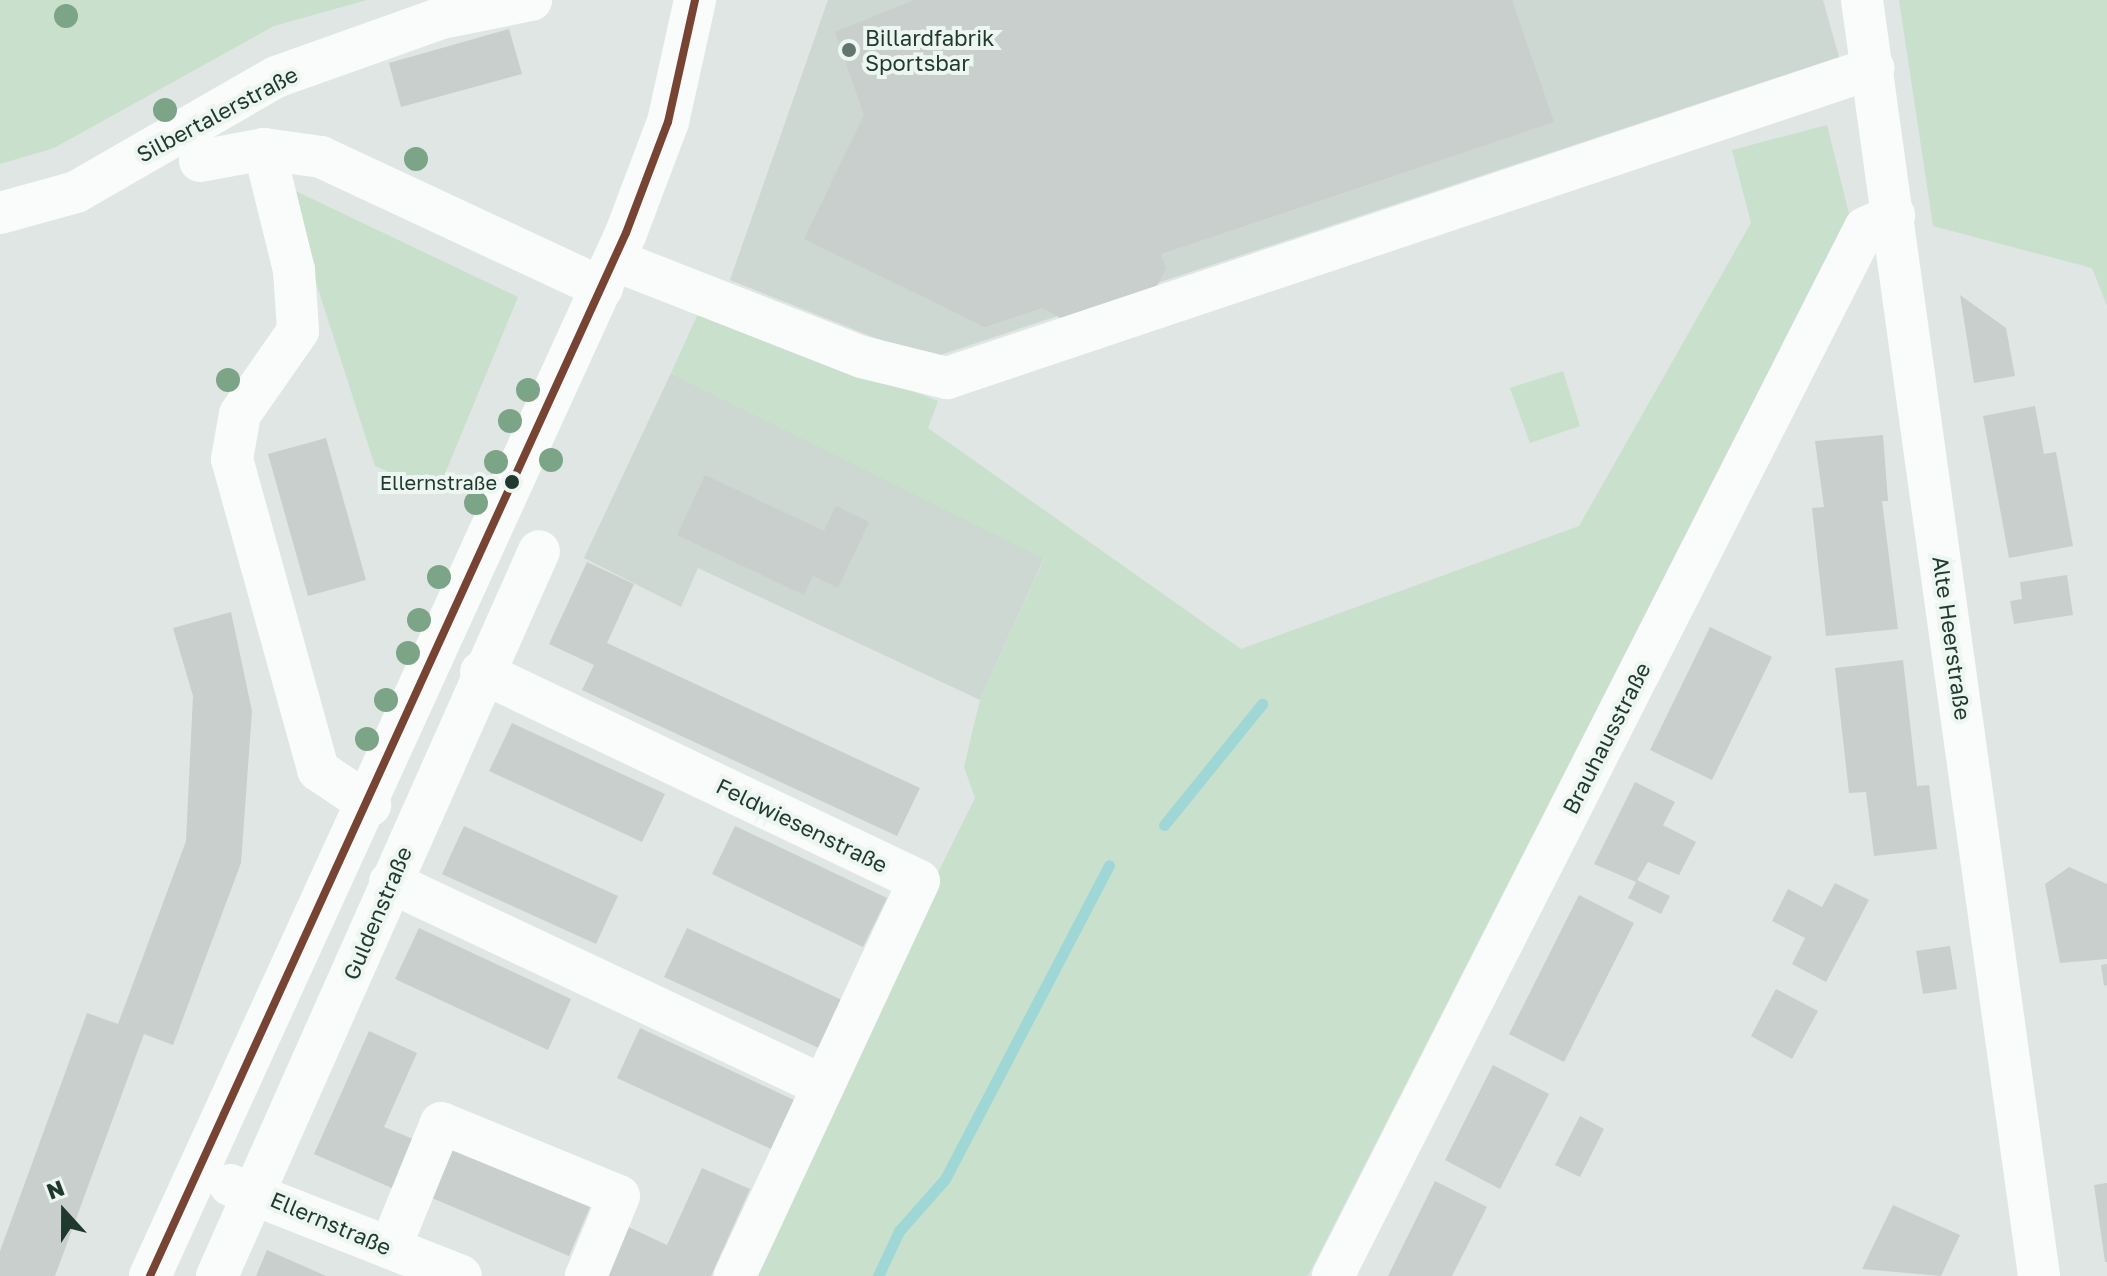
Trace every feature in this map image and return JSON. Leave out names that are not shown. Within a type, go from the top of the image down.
[{"type":"street","name":"Silbertalerstraße","points":[[0,213],[76,192],[276,77],[442,18],[531,0]]},
{"type":"street","points":[[150,1276],[370,805],[608,274],[668,122],[695,0]]},
{"type":"street","name":"Alte Heerstraße","points":[[1862,0],[2039,1276]]},
{"type":"street","points":[[200,161],[264,149],[321,157],[608,274],[862,357],[947,378],[1873,68]]},
{"type":"street","points":[[264,149],[294,270],[298,331],[240,414],[232,459],[318,770],[370,805]]},
{"type":"street","name":"Brauhausstraße","points":[[1333,1276],[1865,228],[1894,215]]},
{"type":"street","name":"Guldenstraße","points":[[217,1276],[258,1192],[481,672],[539,551]]},
{"type":"street","name":"Feldwiesenstraße","points":[[481,672],[919,881],[735,1276]]},
{"type":"street","points":[[390,882],[823,1086]]},
{"type":"street","points":[[390,1248],[441,1123],[619,1196],[586,1276]]},
{"type":"street","name":"Ellernstraße","points":[[198,1177],[258,1192],[461,1276]]},
{"type":"shaded area","points":[[828,0],[1823,0],[1839,57],[928,359],[730,280]]},
{"type":"shaded area","points":[[671,373],[1044,558],[980,700],[698,568],[681,607],[584,558]]},
{"type":"green space","points":[[0,0],[367,0],[274,26],[54,148],[0,164]]},
{"type":"green space","points":[[1899,0],[2107,0],[2107,306],[2092,268],[1933,226]]},
{"type":"green space","points":[[1827,125],[1849,214],[1308,1276],[738,1276],[975,798],[964,767],[980,700],[1044,559],[671,373],[701,307],[938,401],[928,428],[1241,649],[1579,526],[1751,223],[1732,150]]},
{"type":"green space","points":[[285,186],[518,297],[437,493],[375,466]]},
{"type":"green space","points":[[1563,371],[1580,426],[1530,443],[1510,388]]},
{"type":"building","points":[[914,0],[1512,0],[1554,122],[1161,254],[1166,268],[1155,290],[1064,320],[1042,308],[985,327],[804,239],[864,115],[835,32]]},
{"type":"building","points":[[509,29],[522,74],[401,107],[389,63]]},
{"type":"building","points":[[1960,295],[2006,328],[2015,376],[1974,383]]},
{"type":"building","points":[[2035,406],[2044,454],[2056,452],[2073,546],[2009,558],[1983,416]]},
{"type":"building","points":[[1883,435],[1888,501],[1882,501],[1898,629],[1826,636],[1812,508],[1824,507],[1815,441]]},
{"type":"building","points":[[326,438],[366,580],[308,596],[268,454]]},
{"type":"building","points":[[705,475],[824,531],[836,506],[869,522],[838,588],[813,576],[804,595],[677,535]]},
{"type":"building","points":[[587,562],[634,584],[607,643],[920,788],[897,836],[582,690],[594,665],[549,644]]},
{"type":"building","points":[[2067,575],[2073,615],[2014,624],[2010,601],[2022,599],[2020,582]]},
{"type":"building","points":[[231,612],[252,711],[241,863],[173,1045],[144,1034],[55,1276],[0,1276],[0,1251],[87,1013],[118,1024],[186,841],[193,696],[173,628]]},
{"type":"building","points":[[1710,627],[1772,657],[1712,780],[1650,750]]},
{"type":"building","points":[[1903,660],[1917,786],[1929,785],[1937,849],[1874,856],[1866,792],[1849,793],[1835,668]]},
{"type":"building","points":[[512,723],[665,794],[642,842],[489,771]]},
{"type":"building","points":[[1635,782],[1675,802],[1663,825],[1696,842],[1679,875],[1648,862],[1636,882],[1594,864]]},
{"type":"building","points":[[464,826],[618,896],[596,944],[442,874]]},
{"type":"building","points":[[735,826],[887,898],[863,947],[712,874]]},
{"type":"building","points":[[2069,867],[2107,884],[2107,959],[2060,963],[2045,884]]},
{"type":"building","points":[[1637,880],[1670,896],[1661,914],[1628,898]]},
{"type":"building","points":[[1835,883],[1869,900],[1826,982],[1792,964],[1805,938],[1772,921],[1788,889],[1822,907]]},
{"type":"building","points":[[1579,895],[1634,923],[1564,1062],[1509,1034]]},
{"type":"building","points":[[419,928],[571,999],[548,1050],[395,979]]},
{"type":"building","points":[[687,928],[842,1000],[819,1048],[664,977]]},
{"type":"building","points":[[1950,946],[1957,989],[1923,994],[1916,951]]},
{"type":"building","points":[[2107,964],[2107,985],[2104,986],[2101,965]]},
{"type":"building","points":[[1776,989],[1818,1011],[1792,1059],[1751,1036]]},
{"type":"building","points":[[640,1028],[794,1100],[771,1149],[617,1078]]},
{"type":"building","points":[[369,1031],[417,1053],[384,1127],[423,1143],[401,1192],[314,1154]]},
{"type":"building","points":[[1493,1065],[1549,1094],[1500,1189],[1445,1160]]},
{"type":"building","points":[[1580,1116],[1604,1129],[1580,1177],[1555,1165]]},
{"type":"building","points":[[453,1150],[590,1207],[569,1256],[432,1198]]},
{"type":"building","points":[[702,1168],[750,1189],[711,1276],[607,1276],[622,1224],[667,1245]]},
{"type":"building","points":[[1435,1181],[1487,1207],[1452,1276],[1388,1276]]},
{"type":"building","points":[[2107,1183],[2107,1262],[2105,1262],[2094,1185]]},
{"type":"building","points":[[1893,1205],[1960,1235],[1941,1276],[1862,1269]]},
{"type":"building","points":[[267,1250],[326,1276],[256,1276]]},
{"type":"waterway","points":[[1164,825],[1262,704]]},
{"type":"waterway","points":[[878,1276],[899,1231],[945,1179],[1109,865]]},
{"type":"transit line","points":[[150,1276],[626,233],[668,122],[695,0]]},
{"type":"place","name":"Billardfabrik Sportsbar","points":[[849,50]]},
{"type":"place","name":"Ellernstraße","points":[[512,482]]}]
